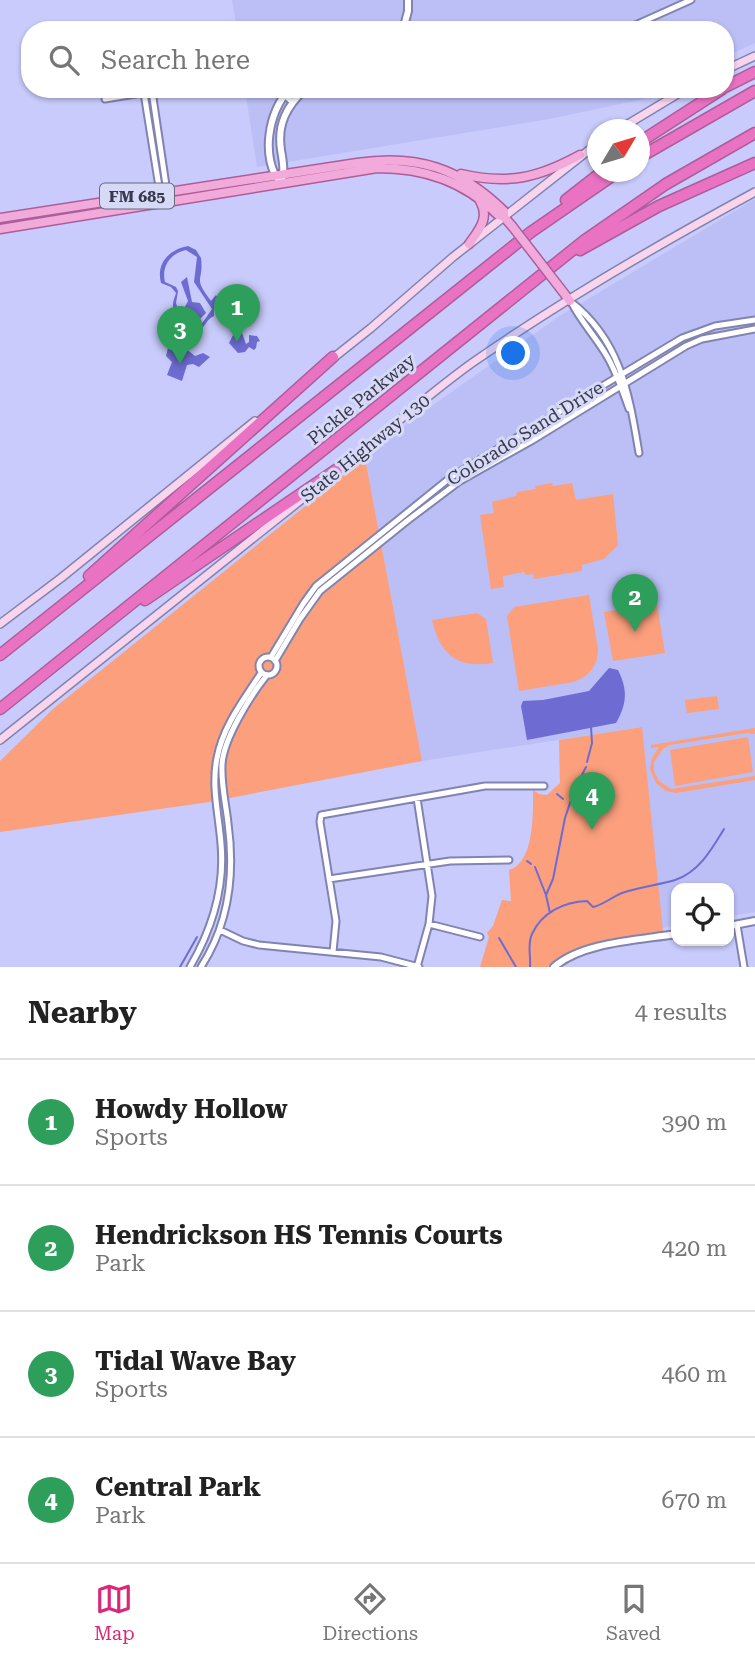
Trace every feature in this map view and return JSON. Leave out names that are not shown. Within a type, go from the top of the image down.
[{"type":"highway","points":[[734,82],[755,72]]},
{"type":"highway","points":[[650,151],[755,91]]},
{"type":"highway","points":[[650,135],[707,98]]},
{"type":"highway","name":"Pickle Parkway","points":[[0,709],[611,221],[655,191],[755,133]]},
{"type":"highway","points":[[561,261],[659,206],[755,163]]},
{"type":"highway","points":[[531,232],[589,182]]},
{"type":"highway","name":"Pickle Parkway","points":[[0,654],[531,232],[604,182]]},
{"type":"highway","points":[[0,654],[334,357]]},
{"type":"highway","points":[[73,650],[355,457]]},
{"type":"main road","points":[[734,66],[755,56]]},
{"type":"main road","points":[[636,119],[671,98]]},
{"type":"main road","name":"FM 685","points":[[0,218],[383,160],[410,160],[481,179],[519,179],[539,175],[587,150]]},
{"type":"main road","points":[[0,624],[72,569],[580,155]]},
{"type":"main road","name":"FM 685","points":[[0,229],[377,168],[394,168],[433,174],[476,195],[498,215],[504,217],[570,300]]},
{"type":"main road","name":"FM 685","points":[[448,171],[480,190],[503,211],[504,217]]},
{"type":"main road","name":"State Highway 130","points":[[0,740],[470,365],[685,230],[755,192]]},
{"type":"main road","points":[[469,244],[484,218],[483,206],[476,195]]},
{"type":"street","points":[[404,21],[408,0]]},
{"type":"street","points":[[644,21],[691,0]]},
{"type":"street","points":[[105,99],[112,98]]},
{"type":"street","points":[[145,98],[156,169],[163,192]]},
{"type":"street","points":[[153,98],[163,168],[163,192]]},
{"type":"street","points":[[283,98],[274,111],[271,122],[270,147],[274,175],[281,183],[285,174],[280,144],[283,118],[296,98]]},
{"type":"street","points":[[290,98],[292,102]]},
{"type":"street","points":[[148,117],[155,117]]},
{"type":"street","points":[[270,147],[280,144]]},
{"type":"street","points":[[156,169],[163,168]]},
{"type":"street","points":[[570,300],[585,311],[602,334],[623,384],[639,453]]},
{"type":"street","name":"Colorado Sand Drive","points":[[273,659],[316,586],[451,477],[682,338],[698,331],[755,320]]},
{"type":"street","name":"Colorado Sand Drive","points":[[273,659],[320,592],[450,489],[702,339],[755,329]]},
{"type":"street","points":[[450,489],[451,477]]},
{"type":"street","points":[[265,657],[273,659],[277,669],[273,674],[264,674],[259,667],[260,661],[265,657]]},
{"type":"street","points":[[190,967],[211,925],[220,885],[222,858],[215,808],[216,761],[233,717],[264,674]]},
{"type":"street","points":[[201,967],[220,930],[231,878],[231,846],[222,791],[223,747]]},
{"type":"street","points":[[333,952],[336,921],[321,815],[485,786],[544,786]]},
{"type":"street","points":[[211,925],[243,941],[259,945],[381,957],[418,967],[429,924],[432,896],[417,798]]},
{"type":"street","points":[[329,879],[450,861],[509,860]]},
{"type":"street","points":[[734,925],[755,921]]},
{"type":"street","points":[[429,924],[480,937]]},
{"type":"street","points":[[737,925],[744,967]]},
{"type":"street","points":[[554,967],[566,957],[585,950],[671,935]]},
{"type":"shaded area","points":[[232,0],[755,0],[755,43],[734,53],[734,21],[236,21]]},
{"type":"shaded area","points":[[246,98],[646,98],[549,119],[257,167]]},
{"type":"shaded area","points":[[755,199],[755,912],[734,915],[734,883],[671,883],[671,926],[662,928],[641,727],[422,761],[365,458],[399,429],[558,317]]},
{"type":"shaded area","points":[[188,246],[196,250],[202,266],[200,283],[211,301],[216,295],[224,307],[222,311],[214,304],[214,316],[197,331],[188,330],[180,323],[173,308],[176,293],[171,287],[161,283],[162,264],[169,254]],"holes":[[[186,250],[197,257],[194,282],[212,309],[196,328],[186,325],[183,320],[195,324],[206,313],[200,303],[192,302],[187,277],[181,282],[188,301],[180,316],[176,303],[178,291],[176,287],[165,282],[164,271],[168,261],[176,254]]]},
{"type":"shaded area","points":[[235,331],[242,333],[246,344],[249,342],[249,335],[257,336],[260,341],[257,342],[256,348],[254,350],[249,347],[245,352],[238,353],[229,343]]},
{"type":"shaded area","points":[[168,348],[185,348],[195,356],[203,353],[210,357],[199,367],[187,365],[182,381],[167,375],[172,362],[166,356]]},
{"type":"shaded area","points":[[365,458],[422,761],[209,802],[0,832],[0,761],[53,709]]},
{"type":"shaded area","points":[[552,483],[553,486],[572,483],[576,500],[613,494],[618,545],[604,559],[582,565],[582,571],[534,579],[533,574],[526,575],[524,572],[503,576],[504,587],[491,589],[480,515],[494,513],[492,502],[516,496],[517,492],[536,489],[535,486]]},
{"type":"shaded area","points":[[589,595],[598,649],[592,670],[573,682],[519,691],[507,616],[514,607]]},
{"type":"shaded area","points":[[657,604],[665,653],[613,661],[604,612]]},
{"type":"shaded area","points":[[477,613],[486,619],[493,663],[469,664],[460,661],[445,650],[435,632],[432,620]]},
{"type":"shaded area","points":[[609,668],[618,670],[625,691],[624,703],[616,723],[527,740],[521,706],[523,701],[589,691]]},
{"type":"shaded area","points":[[717,696],[719,709],[687,713],[685,700]]},
{"type":"shaded area","points":[[642,727],[663,931],[586,945],[565,954],[548,967],[480,967],[489,937],[487,933],[493,926],[502,900],[511,901],[509,870],[524,857],[528,847],[533,790],[547,795],[560,783],[559,740]]},
{"type":"shaded area","points":[[755,728],[755,734],[670,745],[663,749],[654,762],[654,771],[659,781],[671,789],[755,776],[755,780],[676,793],[666,791],[656,783],[650,769],[652,758],[659,747],[651,748],[651,745]]},
{"type":"shaded area","points":[[748,737],[753,772],[675,786],[670,750]]},
{"type":"waterway","points":[[587,762],[592,743],[591,727]]},
{"type":"waterway","points":[[550,913],[546,895],[553,879],[565,818],[575,788],[586,767]]},
{"type":"waterway","points":[[557,794],[563,799]]},
{"type":"waterway","points":[[530,967],[531,938],[536,926],[548,914],[562,906],[578,902],[587,901],[593,907],[597,906],[622,893],[684,876],[704,859],[724,829]]},
{"type":"waterway","points":[[527,861],[531,864]]},
{"type":"waterway","points":[[535,867],[546,895]]},
{"type":"waterway","points":[[180,967],[197,937]]},
{"type":"waterway","points":[[499,938],[516,967]]},
{"type":"place","name":"Howdy Hollow","points":[[237,342]]},
{"type":"place","name":"Tidal Wave Bay","points":[[180,364]]},
{"type":"place","name":"Hendrickson HS Tennis Courts","points":[[635,632]]},
{"type":"place","name":"Central Park","points":[[592,830]]}]
